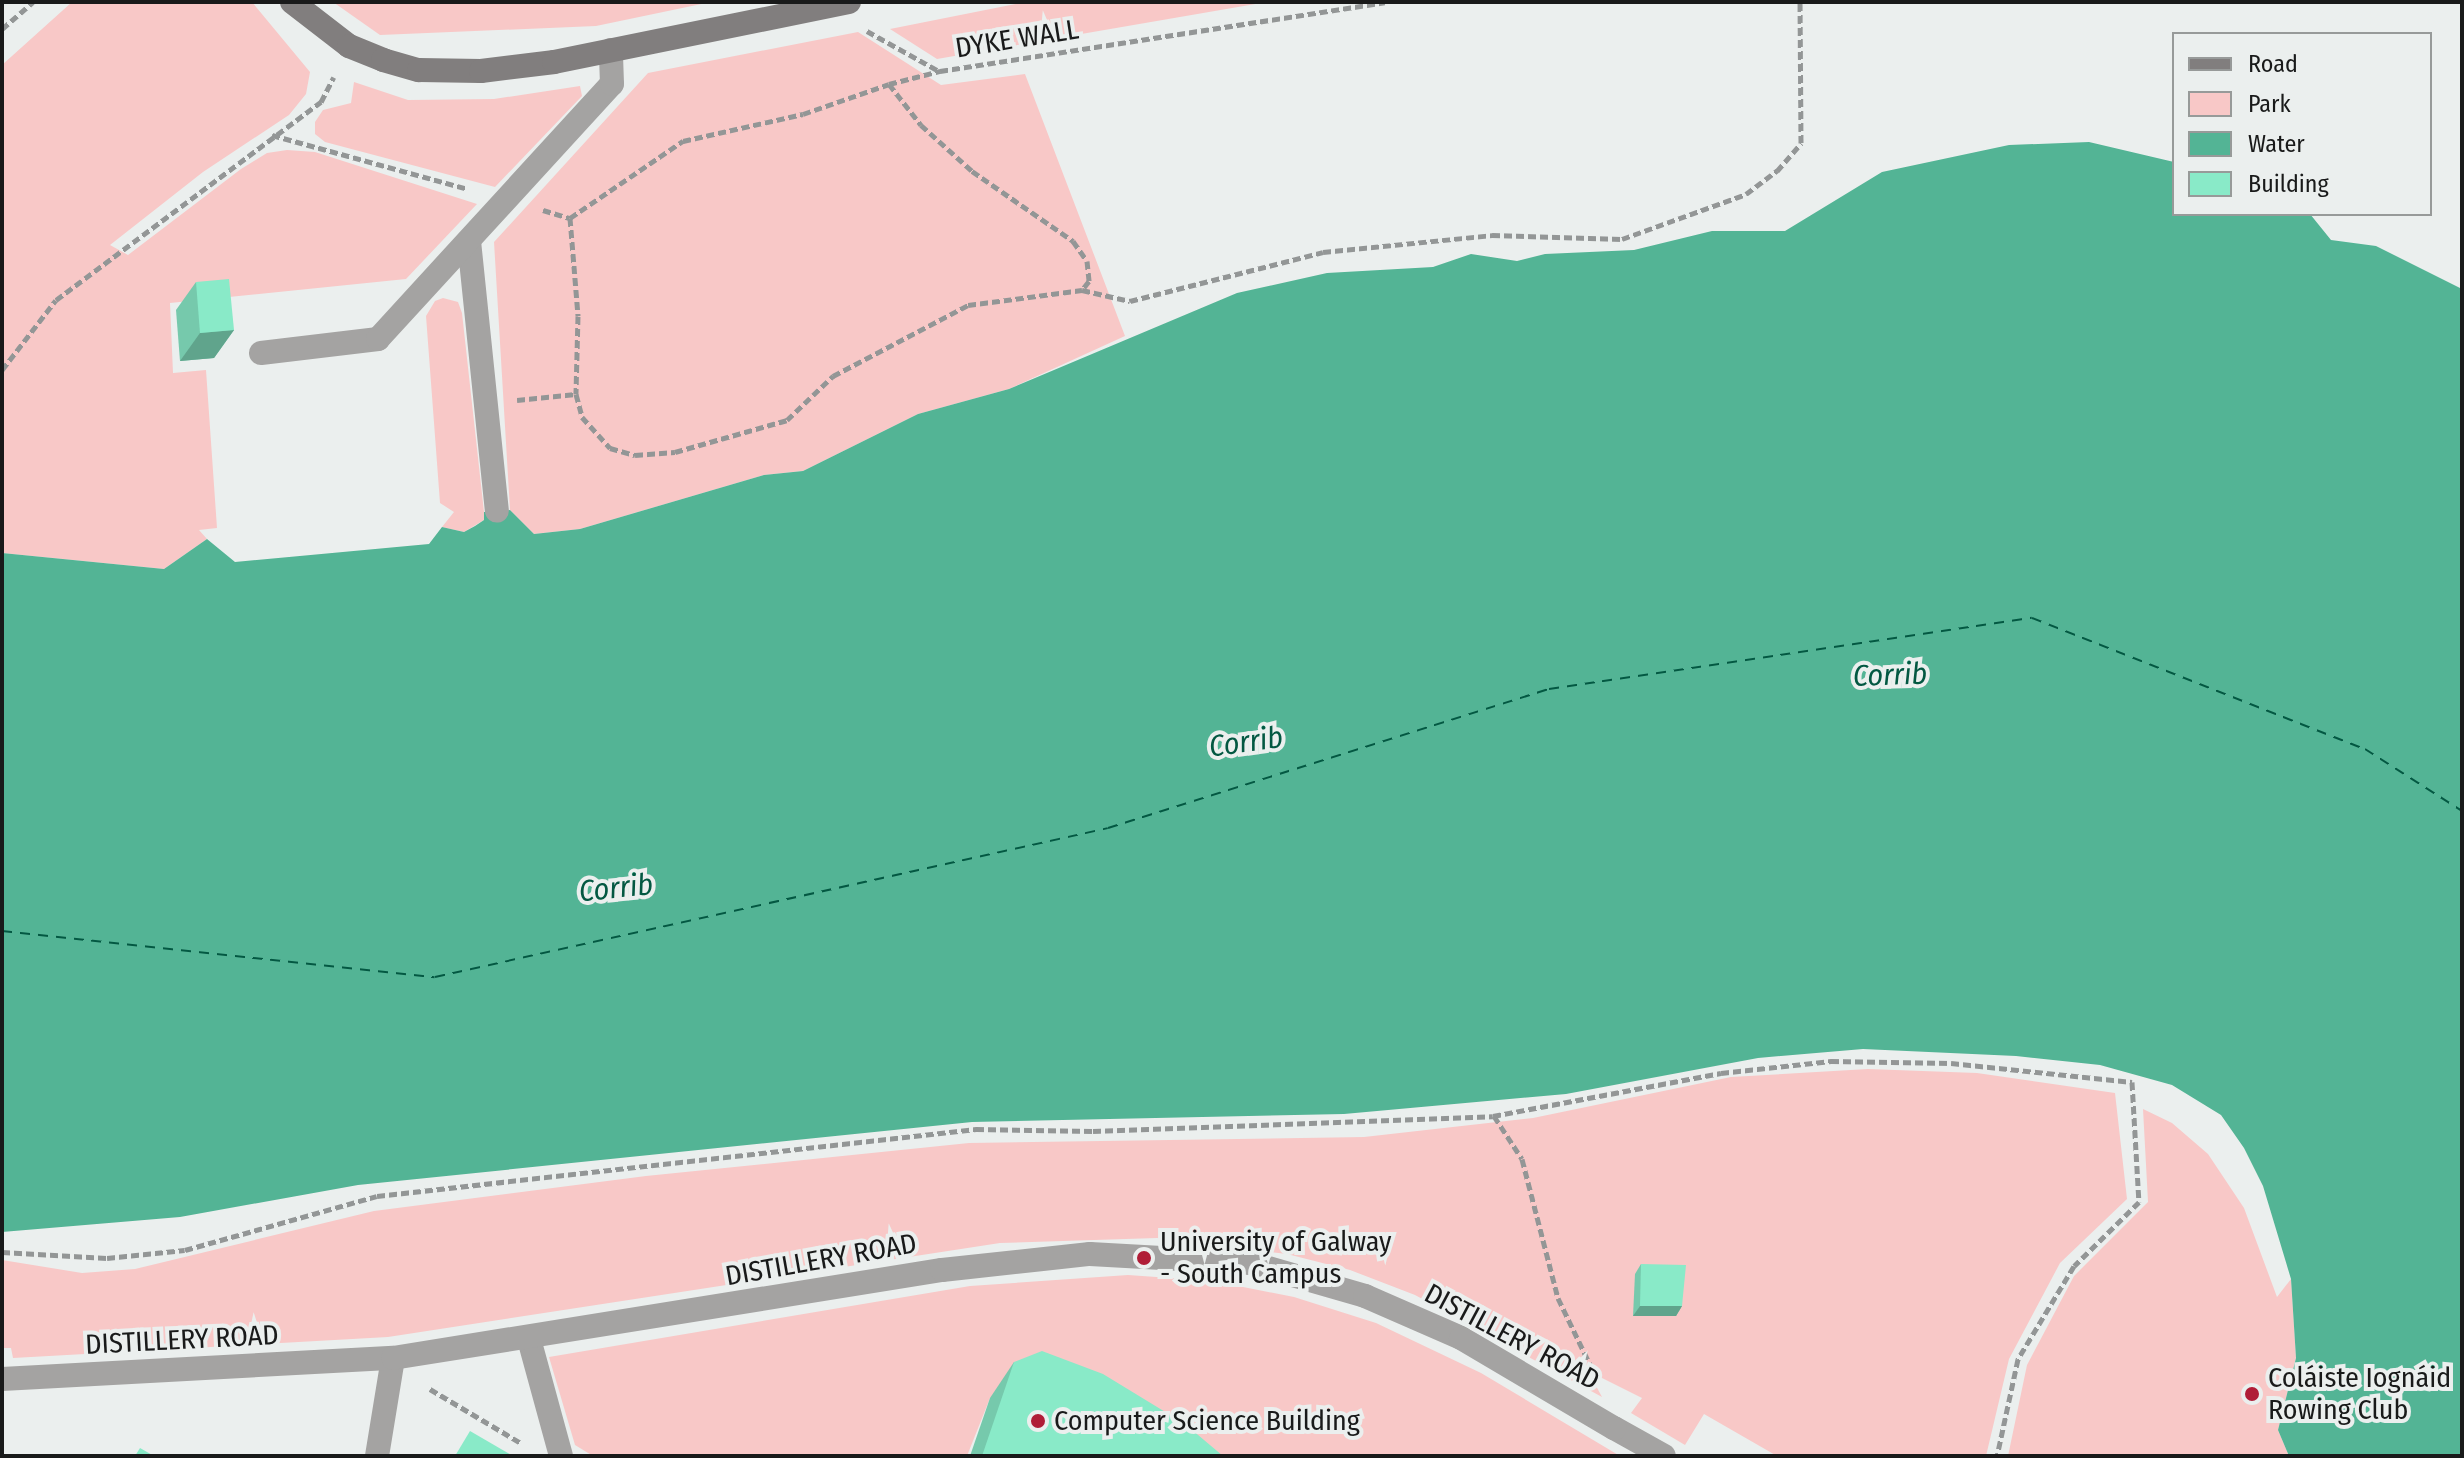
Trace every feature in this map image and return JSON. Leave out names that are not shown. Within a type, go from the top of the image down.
[{"type":"street","points":[[292,2],[349,46],[419,70],[481,71],[611,50],[845,3]]},
{"type":"street","points":[[261,353],[378,339],[612,84],[611,50]]},
{"type":"street","points":[[469,241],[497,511]]},
{"type":"street","name":"DISTILLERY ROAD","points":[[2,1379],[393,1358],[529,1339],[942,1270],[1060,1257],[1251,1263],[1365,1296],[1461,1338],[1664,1456]]},
{"type":"street","points":[[529,1339],[561,1456]]},
{"type":"street","points":[[377,1456],[393,1358]]},
{"type":"path","points":[[2,29],[33,2]]},
{"type":"path","name":"DYKE WALL","points":[[570,218],[683,141],[803,114],[889,84],[940,71],[1385,2]]},
{"type":"path","points":[[272,135],[570,218],[578,316],[576,394],[582,417],[610,448],[635,455],[675,452],[787,420],[833,376],[968,305],[1082,290],[1130,301],[1323,252],[1492,235],[1622,239],[1746,194],[1777,171],[1801,143],[1800,2]]},
{"type":"path","points":[[845,3],[868,32],[940,71]]},
{"type":"path","points":[[889,84],[921,125],[972,171],[1073,241],[1087,261],[1089,281],[1082,290]]},
{"type":"path","points":[[2,370],[56,300],[272,135],[321,102]]},
{"type":"path","points":[[486,403],[576,394]]},
{"type":"path","points":[[2,1252],[107,1258],[185,1250],[377,1196],[679,1158],[976,1129],[1093,1131],[1493,1116],[1721,1073],[1831,1061],[1951,1063],[2132,1082],[2139,1202],[2074,1266],[2018,1359],[1997,1456]]},
{"type":"path","points":[[1493,1116],[1522,1159],[1558,1298],[1599,1382]]},
{"type":"path","points":[[393,1358],[421,1384],[530,1447]]},
{"type":"green space","points":[[72,2],[252,2],[310,72],[306,94],[289,115],[203,172],[110,245],[128,255],[241,169],[267,153],[287,150],[315,152],[477,204],[406,279],[170,303],[173,373],[206,370],[217,528],[199,530],[207,539],[164,569],[2,553],[2,65]]},
{"type":"green space","points":[[333,2],[711,2],[596,26],[380,35]]},
{"type":"green space","points":[[1026,2],[1267,2],[937,59],[890,29]]},
{"type":"green space","points":[[858,32],[941,85],[1025,74],[1125,336],[1009,389],[918,414],[803,471],[764,475],[580,529],[534,534],[510,510],[494,242],[648,73]]},
{"type":"green space","points":[[354,82],[408,100],[494,99],[580,86],[582,96],[495,187],[325,142],[315,134],[315,122],[323,110],[351,103]]},
{"type":"green space","points":[[443,298],[458,302],[462,313],[484,512],[484,520],[464,532],[442,527],[454,512],[440,503],[426,316],[435,301]]},
{"type":"green space","points":[[1868,1069],[1977,1073],[2115,1093],[2127,1199],[2060,1263],[2009,1359],[1986,1456],[1777,1456],[1704,1414],[1685,1445],[1631,1413],[1642,1398],[1588,1371],[1602,1397],[1415,1295],[1350,1270],[1287,1254],[1157,1238],[1000,1243],[388,1337],[13,1358],[11,1348],[2,1348],[2,1260],[82,1273],[135,1269],[374,1211],[646,1176],[969,1143],[1364,1137],[1533,1118],[1731,1077]]},
{"type":"green space","points":[[2143,1109],[2172,1123],[2208,1154],[2244,1208],[2277,1297],[2291,1279],[2296,1358],[2278,1430],[2289,1456],[2008,1456],[2027,1365],[2074,1276],[2148,1202]]},
{"type":"green space","points":[[1128,1275],[1213,1281],[1294,1297],[1376,1323],[1481,1373],[1620,1456],[1155,1456],[990,1398],[967,1456],[593,1456],[575,1445],[549,1357],[970,1286]]},
{"type":"water","name":"Corrib","points":[[2089,142],[2172,162],[2172,216],[2312,216],[2331,240],[2376,246],[2462,289],[2462,1456],[2289,1456],[2278,1430],[2296,1358],[2291,1279],[2263,1186],[2244,1148],[2221,1115],[2172,1085],[2100,1065],[2016,1056],[1863,1049],[1758,1058],[1566,1094],[1344,1114],[972,1122],[358,1185],[180,1217],[2,1232],[2,553],[164,569],[207,539],[235,562],[429,544],[442,527],[464,532],[484,520],[484,512],[510,510],[534,534],[580,529],[764,475],[803,471],[918,414],[1009,389],[1237,293],[1327,273],[1433,267],[1471,254],[1517,261],[1545,254],[1634,250],[1712,231],[1785,231],[1882,172],[2009,145]]},
{"type":"building","points":[[229,279],[234,330],[200,333],[196,282]]},
{"type":"building","points":[[1641,1264],[1686,1265],[1682,1306],[1640,1306]]},
{"type":"building","points":[[1042,1351],[1103,1374],[1185,1424],[1223,1456],[982,1456],[1014,1362]]},
{"type":"building","points":[[470,1431],[513,1456],[455,1456]]},
{"type":"building","points":[[140,1448],[154,1456],[135,1456]]},
{"type":"ferry route","points":[[2,931],[435,977],[1108,828],[1549,689],[2032,618],[2365,749],[2462,811]]},
{"type":"place","name":"University of Galway - South Campus","points":[[1144,1258]]},
{"type":"place","name":"Coláiste Iognáid Rowing Club","points":[[2252,1394]]},
{"type":"place","name":"Computer Science Building","points":[[1038,1421]]}]
